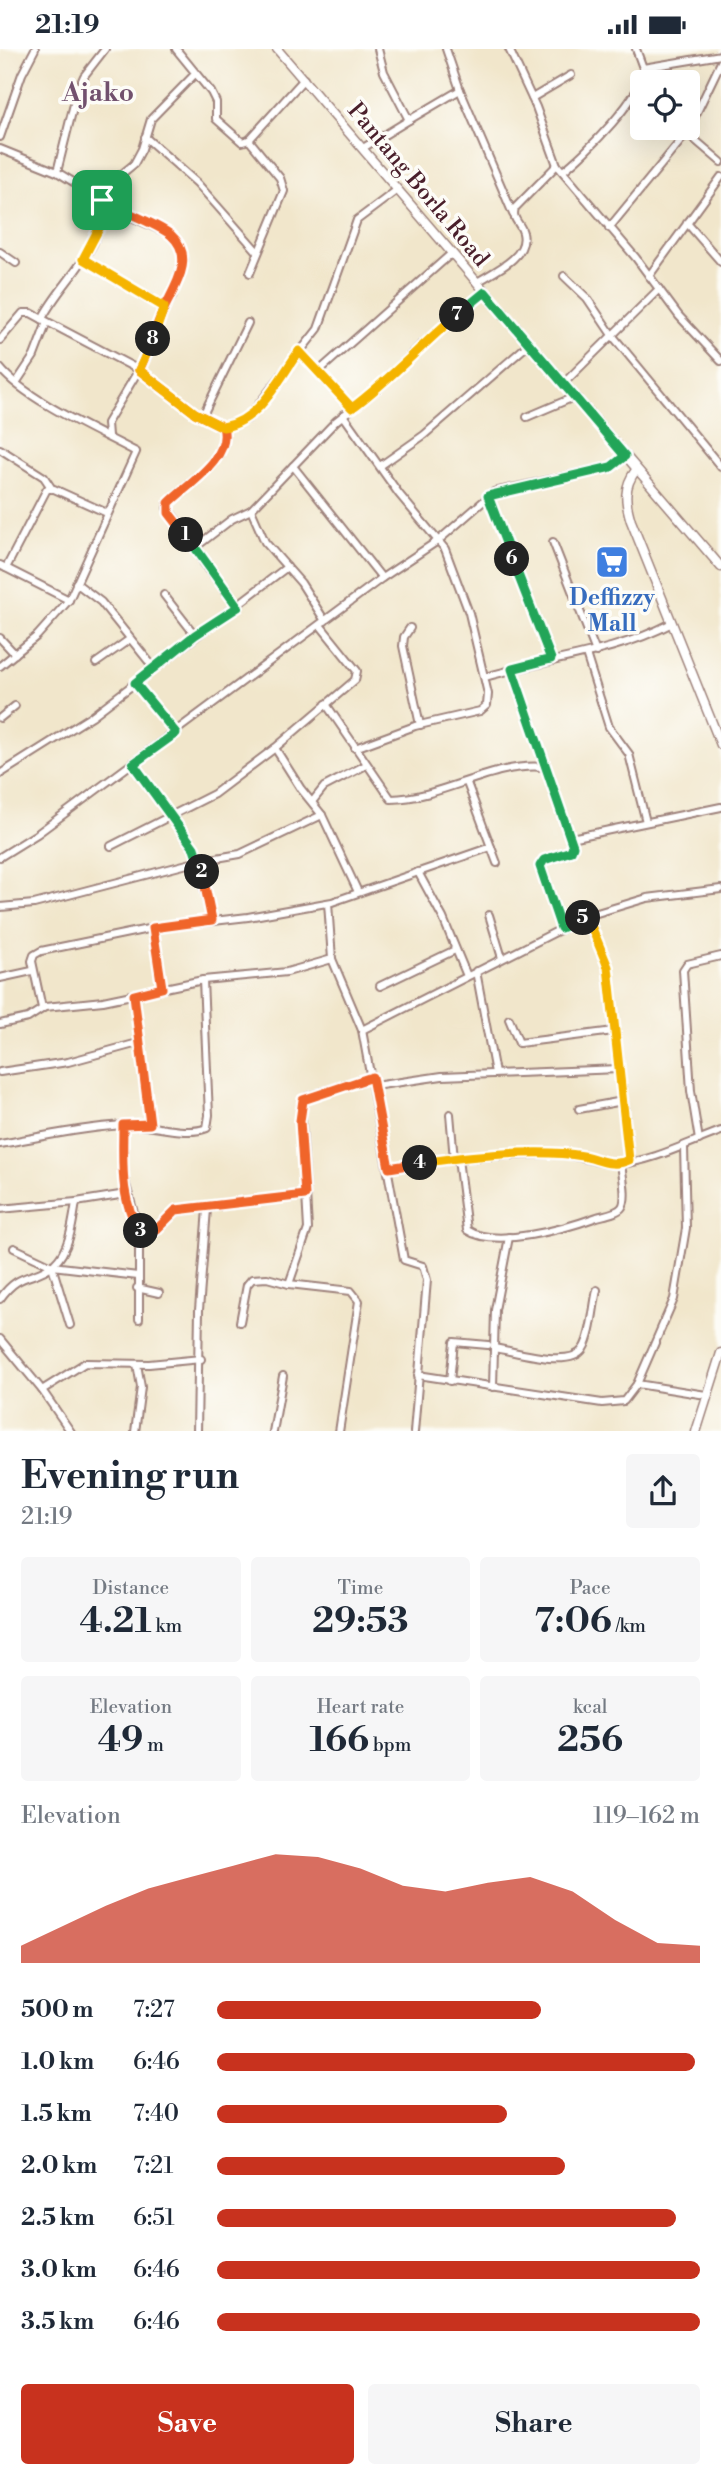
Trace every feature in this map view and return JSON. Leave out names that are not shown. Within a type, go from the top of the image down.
[{"type":"street","points":[[0,137],[22,74],[35,49]]},
{"type":"street","points":[[57,172],[77,92],[84,76],[105,49]]},
{"type":"street","points":[[176,49],[216,102],[216,119],[242,142],[249,140],[304,79]]},
{"type":"street","name":"Pantang Borla Road","points":[[277,49],[721,568]]},
{"type":"street","points":[[378,49],[384,72],[409,120]]},
{"type":"street","points":[[446,49],[460,90],[523,233],[523,246],[515,258],[477,282]]},
{"type":"street","points":[[509,49],[532,98],[557,165],[721,361]]},
{"type":"street","points":[[563,171],[587,151],[642,80],[643,68],[636,49]]},
{"type":"street","points":[[643,68],[721,55]]},
{"type":"street","points":[[700,106],[721,62]]},
{"type":"street","points":[[99,198],[134,164],[150,119],[195,75]]},
{"type":"street","points":[[532,98],[571,75]]},
{"type":"street","points":[[363,148],[460,90]]},
{"type":"street","points":[[145,137],[197,183],[257,251]]},
{"type":"street","points":[[249,140],[280,178],[284,191],[250,273]]},
{"type":"street","points":[[609,227],[681,140]]},
{"type":"street","points":[[695,140],[721,162]]},
{"type":"street","points":[[0,149],[57,172],[99,198],[170,234],[179,245],[184,260],[181,273],[139,370],[107,423],[108,436]]},
{"type":"street","points":[[513,214],[557,165]]},
{"type":"street","points":[[649,276],[721,177]]},
{"type":"street","points":[[0,340],[23,313],[31,313],[139,370],[202,417],[223,427],[247,419],[268,396],[318,329],[357,220],[397,190]]},
{"type":"street","points":[[16,383],[34,356],[45,320],[104,219],[99,198]]},
{"type":"street","points":[[687,223],[721,262]]},
{"type":"street","points":[[0,252],[16,263]]},
{"type":"street","points":[[319,371],[453,253]]},
{"type":"street","points":[[83,259],[164,307]]},
{"type":"street","points":[[564,276],[587,298],[612,335],[721,467]]},
{"type":"street","points":[[564,384],[659,289]]},
{"type":"street","points":[[197,546],[232,519],[251,510],[343,415],[377,389],[421,345],[485,292]]},
{"type":"street","points":[[202,417],[248,323]]},
{"type":"street","points":[[380,467],[433,427],[529,344]]},
{"type":"street","points":[[299,351],[352,408]]},
{"type":"street","points":[[0,368],[16,383],[76,421],[136,452],[69,600],[54,619],[0,666]]},
{"type":"street","points":[[527,417],[574,397]]},
{"type":"street","points":[[343,415],[423,524],[445,548],[466,602],[485,677],[487,705],[480,711],[420,725],[355,748]]},
{"type":"street","points":[[223,427],[226,440],[221,453],[167,508],[197,546],[204,563],[238,607]]},
{"type":"street","points":[[0,449],[44,477],[52,489]]},
{"type":"street","points":[[0,857],[37,834],[382,578],[439,540],[488,496],[611,467],[625,456]]},
{"type":"street","points":[[293,466],[382,578]]},
{"type":"street","points":[[636,470],[627,485],[626,504],[721,745]]},
{"type":"street","points":[[69,600],[3,567],[41,495],[47,489],[107,513]]},
{"type":"street","points":[[488,496],[551,659]]},
{"type":"street","points":[[111,846],[214,794],[275,748],[358,676],[288,567],[265,542],[251,510]]},
{"type":"street","points":[[553,542],[596,652]]},
{"type":"street","points":[[0,774],[92,716],[195,635],[238,607],[288,567]]},
{"type":"street","points":[[76,583],[97,598],[153,668]]},
{"type":"street","points":[[164,595],[195,635]]},
{"type":"street","points":[[485,677],[551,659],[596,652],[647,637],[672,623]]},
{"type":"street","points":[[410,628],[404,637],[403,646],[420,725]]},
{"type":"street","points":[[0,638],[15,654]]},
{"type":"street","points":[[96,663],[130,639]]},
{"type":"street","points":[[586,654],[609,727],[629,754],[646,822]]},
{"type":"street","points":[[512,669],[573,849],[544,860],[540,866],[561,928]]},
{"type":"street","points":[[135,683],[176,733]]},
{"type":"street","points":[[326,703],[391,799],[467,783],[518,767],[544,767]]},
{"type":"street","points":[[0,718],[15,706]]},
{"type":"street","points":[[275,748],[323,815],[358,892]]},
{"type":"street","points":[[133,764],[194,848],[212,920]]},
{"type":"street","points":[[312,802],[324,787],[366,765]]},
{"type":"street","points":[[467,783],[498,863]]},
{"type":"street","points":[[570,838],[721,807]]},
{"type":"street","points":[[0,907],[34,905],[199,861],[240,854],[323,815]]},
{"type":"street","points":[[42,1008],[32,971],[34,955],[41,951],[153,928],[328,903],[491,848]]},
{"type":"street","points":[[418,872],[443,918],[467,976]]},
{"type":"street","points":[[362,1030],[587,916],[647,898],[721,889]]},
{"type":"street","points":[[328,903],[332,959],[362,1030],[404,1260],[423,1266],[427,1280],[414,1431]]},
{"type":"street","points":[[489,915],[502,958]]},
{"type":"street","points":[[587,916],[608,967],[629,1160]]},
{"type":"street","points":[[153,928],[162,988]]},
{"type":"street","points":[[380,986],[455,950]]},
{"type":"street","points":[[699,1140],[691,1091],[683,970],[687,964],[694,961],[721,956]]},
{"type":"street","points":[[0,1024],[28,1018],[42,1008],[134,995],[203,980],[276,974],[332,959]]},
{"type":"street","points":[[0,978],[32,971]]},
{"type":"street","points":[[476,971],[495,1073]]},
{"type":"street","points":[[0,1144],[123,1125],[150,1124],[198,1131],[206,1128],[209,1115],[203,980]]},
{"type":"street","points":[[134,995],[150,1124]]},
{"type":"street","points":[[509,1019],[519,1043],[614,1031]]},
{"type":"street","points":[[0,1072],[68,1062],[138,1043]]},
{"type":"street","points":[[374,1086],[414,1078],[619,1069]]},
{"type":"street","points":[[289,1284],[306,1241],[300,1121],[303,1100],[372,1077]]},
{"type":"street","points":[[579,1109],[623,1101]]},
{"type":"street","points":[[450,1114],[467,1230],[474,1235],[509,1237],[569,1227],[618,1210],[624,1202],[621,1164]]},
{"type":"street","points":[[123,1125],[122,1175],[139,1230],[139,1319]]},
{"type":"street","points":[[389,1168],[456,1159],[563,1154],[621,1164],[684,1147],[721,1131]]},
{"type":"street","points":[[418,1375],[579,1401],[618,1403],[628,1398],[637,1384],[674,1299],[686,1228],[684,1147]]},
{"type":"street","points":[[0,1209],[126,1194]]},
{"type":"street","points":[[139,1230],[156,1230],[176,1210],[207,1209],[305,1195]]},
{"type":"street","points":[[0,1299],[12,1282],[52,1266],[71,1233],[76,1202]]},
{"type":"street","points":[[197,1431],[201,1359],[199,1310],[207,1209]]},
{"type":"street","points":[[493,1387],[491,1346],[509,1237]]},
{"type":"street","points":[[14,1248],[52,1266],[138,1276]]},
{"type":"street","points":[[52,1266],[70,1325]]},
{"type":"street","points":[[240,1322],[247,1285],[252,1279],[267,1278],[289,1284],[351,1291],[357,1295],[359,1301],[339,1431]]},
{"type":"street","points":[[137,1288],[159,1293]]},
{"type":"street","points":[[450,1381],[454,1342],[491,1346],[558,1360],[575,1357],[585,1346],[597,1290]]},
{"type":"street","points":[[0,1339],[42,1389],[71,1431]]},
{"type":"street","points":[[696,1431],[721,1353]]},
{"type":"street","points":[[42,1389],[85,1363],[137,1364],[201,1359]]},
{"type":"street","points":[[135,1431],[141,1387],[137,1364]]},
{"type":"street","points":[[273,1431],[283,1375]]},
{"type":"street","points":[[637,1384],[706,1395]]},
{"type":"place","name":"Deffizzy Mall","points":[[612,562]]},
{"type":"district","name":"Ajako","points":[[98,92]]},
{"type":"route","points":[[102,200],[104,219],[83,259],[164,307],[147,356],[139,370],[195,413],[213,424],[223,427],[233,426],[247,419],[268,396],[299,351],[352,408],[396,372],[421,345],[485,292],[625,456],[611,467],[494,492],[488,496],[551,659],[512,669],[573,846],[571,851],[544,860],[540,866],[561,928],[587,916],[606,959],[629,1160],[621,1164],[601,1162],[584,1156],[531,1154],[436,1161],[389,1168],[372,1077],[303,1100],[300,1121],[305,1195],[207,1209],[176,1210],[156,1230],[139,1230],[122,1175],[123,1125],[150,1124],[134,995],[162,988],[153,928],[212,920],[194,848],[133,764],[176,733],[135,683],[195,635],[238,607],[204,563],[197,546],[167,508],[221,453],[226,440],[223,427],[195,413],[139,370],[147,356],[164,307],[172,297],[181,273],[184,260],[179,245],[170,234],[127,215],[102,200]]}]
